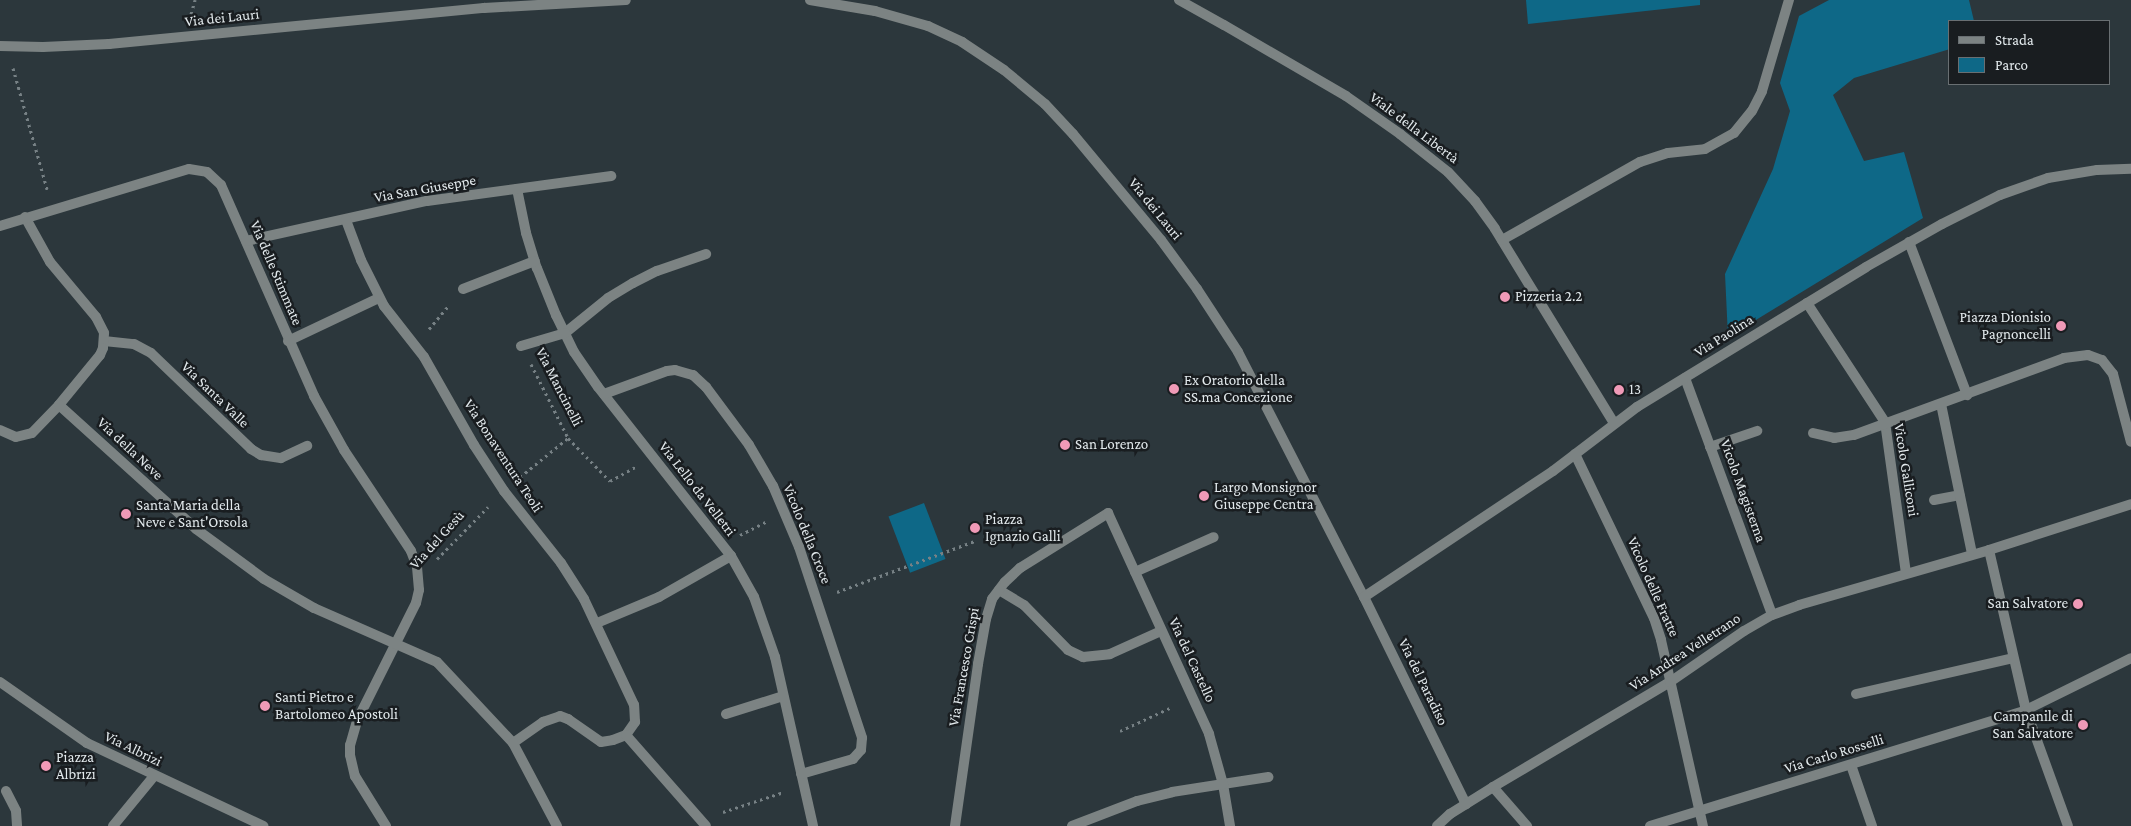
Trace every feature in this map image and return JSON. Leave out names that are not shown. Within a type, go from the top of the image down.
[{"type":"street","name":"Via dei Lauri","points":[[3,46],[109,44],[484,8],[626,0]]},
{"type":"street","name":"Via dei Lauri","points":[[810,0],[889,14],[945,34],[1004,70],[1058,118],[1161,240],[1215,316],[1258,390],[1352,573]]},
{"type":"street","name":"Viale della Libertà","points":[[1179,0],[1346,96],[1400,134],[1448,172],[1463,187],[1502,240],[1614,423]]},
{"type":"street","points":[[1502,240],[1640,162],[1668,153],[1705,148],[1734,133],[1752,111],[1762,91],[1789,0]]},
{"type":"street","name":"Via delle Stimmate","points":[[0,226],[181,170],[198,168],[216,178],[246,241],[288,340],[329,424],[411,551],[419,577]]},
{"type":"street","name":"Via Paolina","points":[[1364,596],[1575,454],[1614,423],[1807,303],[1961,213],[2034,182],[2080,172],[2131,169]]},
{"type":"street","name":"Via San Giuseppe","points":[[246,241],[427,201],[611,176]]},
{"type":"street","name":"Via Lello da Velletri","points":[[517,189],[535,261],[565,333],[580,361],[731,556],[762,615],[784,696],[813,826]]},
{"type":"street","points":[[0,430],[16,438],[32,433],[59,405],[100,354],[104,341],[104,333],[96,317],[50,262],[25,217]]},
{"type":"street","name":"Via Bonaventura Teoli","points":[[346,220],[361,260],[379,298],[416,345],[504,491],[570,576],[597,623],[634,705],[635,722],[626,735]]},
{"type":"street","points":[[1909,242],[1967,395]]},
{"type":"street","points":[[565,333],[608,298],[633,283],[657,271],[706,254]]},
{"type":"street","points":[[462,289],[535,261]]},
{"type":"street","points":[[288,340],[379,298]]},
{"type":"street","name":"Vicolo Galliconi","points":[[1807,303],[1885,422],[1906,574]]},
{"type":"street","name":"Via Mancinelli","points":[[521,346],[565,333]]},
{"type":"street","name":"Via Santa Valle","points":[[104,341],[134,344],[151,353],[251,450],[271,458],[281,458],[307,446]]},
{"type":"street","points":[[1813,433],[1834,438],[1844,437],[1967,395],[2064,358],[2080,355],[2096,356],[2102,360],[2113,374],[2131,442]]},
{"type":"street","name":"Vicolo della Croce","points":[[604,394],[666,371],[675,370],[692,375],[706,387],[749,445],[785,512],[811,581],[862,738],[861,750],[853,759],[801,774]]},
{"type":"street","name":"Vicolo Magisterna","points":[[1685,378],[1772,615]]},
{"type":"street","points":[[1941,404],[1972,554]]},
{"type":"street","name":"Via della Neve","points":[[59,405],[196,529],[264,579],[314,608],[429,658],[443,668],[513,743],[557,826]]},
{"type":"street","points":[[1710,447],[1757,431]]},
{"type":"street","name":"Vicolo delle Fratte","points":[[1575,454],[1654,618],[1661,640],[1703,826]]},
{"type":"street","points":[[1934,500],[1960,495]]},
{"type":"street","name":"Via Andrea Velletrano","points":[[1437,826],[1466,804],[1670,682],[1744,630],[1772,615],[1805,603],[1989,550],[2131,504]]},
{"type":"street","name":"Via del Castello","points":[[1108,513],[1209,734],[1223,784],[1230,826]]},
{"type":"street","name":"Via Francesco Crispi","points":[[955,826],[986,619],[992,599],[1020,568],[1108,513]]},
{"type":"street","points":[[1135,572],[1214,537]]},
{"type":"street","points":[[1989,550],[2026,710],[2068,826]]},
{"type":"street","points":[[597,623],[659,597],[731,556]]},
{"type":"street","name":"Via del Paradiso","points":[[1352,573],[1466,804]]},
{"type":"street","name":"Via del Gesù","points":[[386,826],[355,776],[350,755],[350,745],[357,721],[397,645],[416,603],[419,577]]},
{"type":"street","points":[[999,590],[1024,605],[1068,650],[1083,657],[1110,654],[1161,631]]},
{"type":"street","points":[[1856,694],[2013,658]]},
{"type":"street","name":"Via Carlo Rosselli","points":[[1650,826],[2026,710],[2131,658]]},
{"type":"street","name":"Via Albrizi","points":[[0,682],[87,743],[263,826]]},
{"type":"street","points":[[726,714],[784,696]]},
{"type":"street","points":[[513,743],[543,722],[560,716],[568,719],[601,742],[614,740],[626,735],[704,823]]},
{"type":"street","points":[[1851,765],[1872,826]]},
{"type":"street","points":[[113,826],[154,776]]},
{"type":"street","points":[[1072,826],[1110,810],[1154,796],[1268,777]]},
{"type":"street","points":[[1493,787],[1527,826]]},
{"type":"street","points":[[6,791],[16,811],[18,826]]},
{"type":"path","points":[[3,46],[53,209]]},
{"type":"path","points":[[416,345],[462,289]]},
{"type":"path","name":"Via Mancinelli","points":[[521,346],[568,438],[610,481],[654,457]]},
{"type":"path","name":"Via del Gesù","points":[[419,577],[504,491],[568,438]]},
{"type":"path","points":[[722,544],[785,512]]},
{"type":"path","points":[[856,584],[975,541]]},
{"type":"path","points":[[1120,731],[1193,697]]},
{"type":"path","points":[[704,823],[804,785]]},
{"type":"green space","points":[[1526,0],[1700,0],[1700,5],[1528,24]]},
{"type":"green space","points":[[1829,0],[1969,0],[1974,20],[1948,20],[1948,50],[1854,78],[1833,95],[1864,161],[1904,152],[1923,218],[1728,337],[1725,274],[1773,169],[1790,111],[1780,83],[1799,16]]},
{"type":"green space","points":[[924,503],[946,559],[910,573],[889,517]]},
{"type":"place","name":"Pizzeria 2.2","points":[[1505,297]]},
{"type":"place","name":"Piazza Dionisio Pagnoncelli","points":[[2061,326]]},
{"type":"place","name":"Ex Oratorio della SS.ma Concezione","points":[[1174,389]]},
{"type":"place","name":"13","points":[[1619,390]]},
{"type":"place","name":"San Lorenzo","points":[[1065,445]]},
{"type":"place","name":"Largo Monsignor Giuseppe Centra","points":[[1204,496]]},
{"type":"place","name":"Santa Maria della Neve e Sant'Orsola","points":[[126,514]]},
{"type":"place","name":"Piazza Ignazio Galli","points":[[975,528]]},
{"type":"place","name":"San Salvatore","points":[[2078,604]]},
{"type":"place","name":"Santi Pietro e Bartolomeo Apostoli","points":[[265,706]]},
{"type":"place","name":"Campanile di San Salvatore","points":[[2083,725]]},
{"type":"place","name":"Piazza Albrizi","points":[[46,766]]}]
